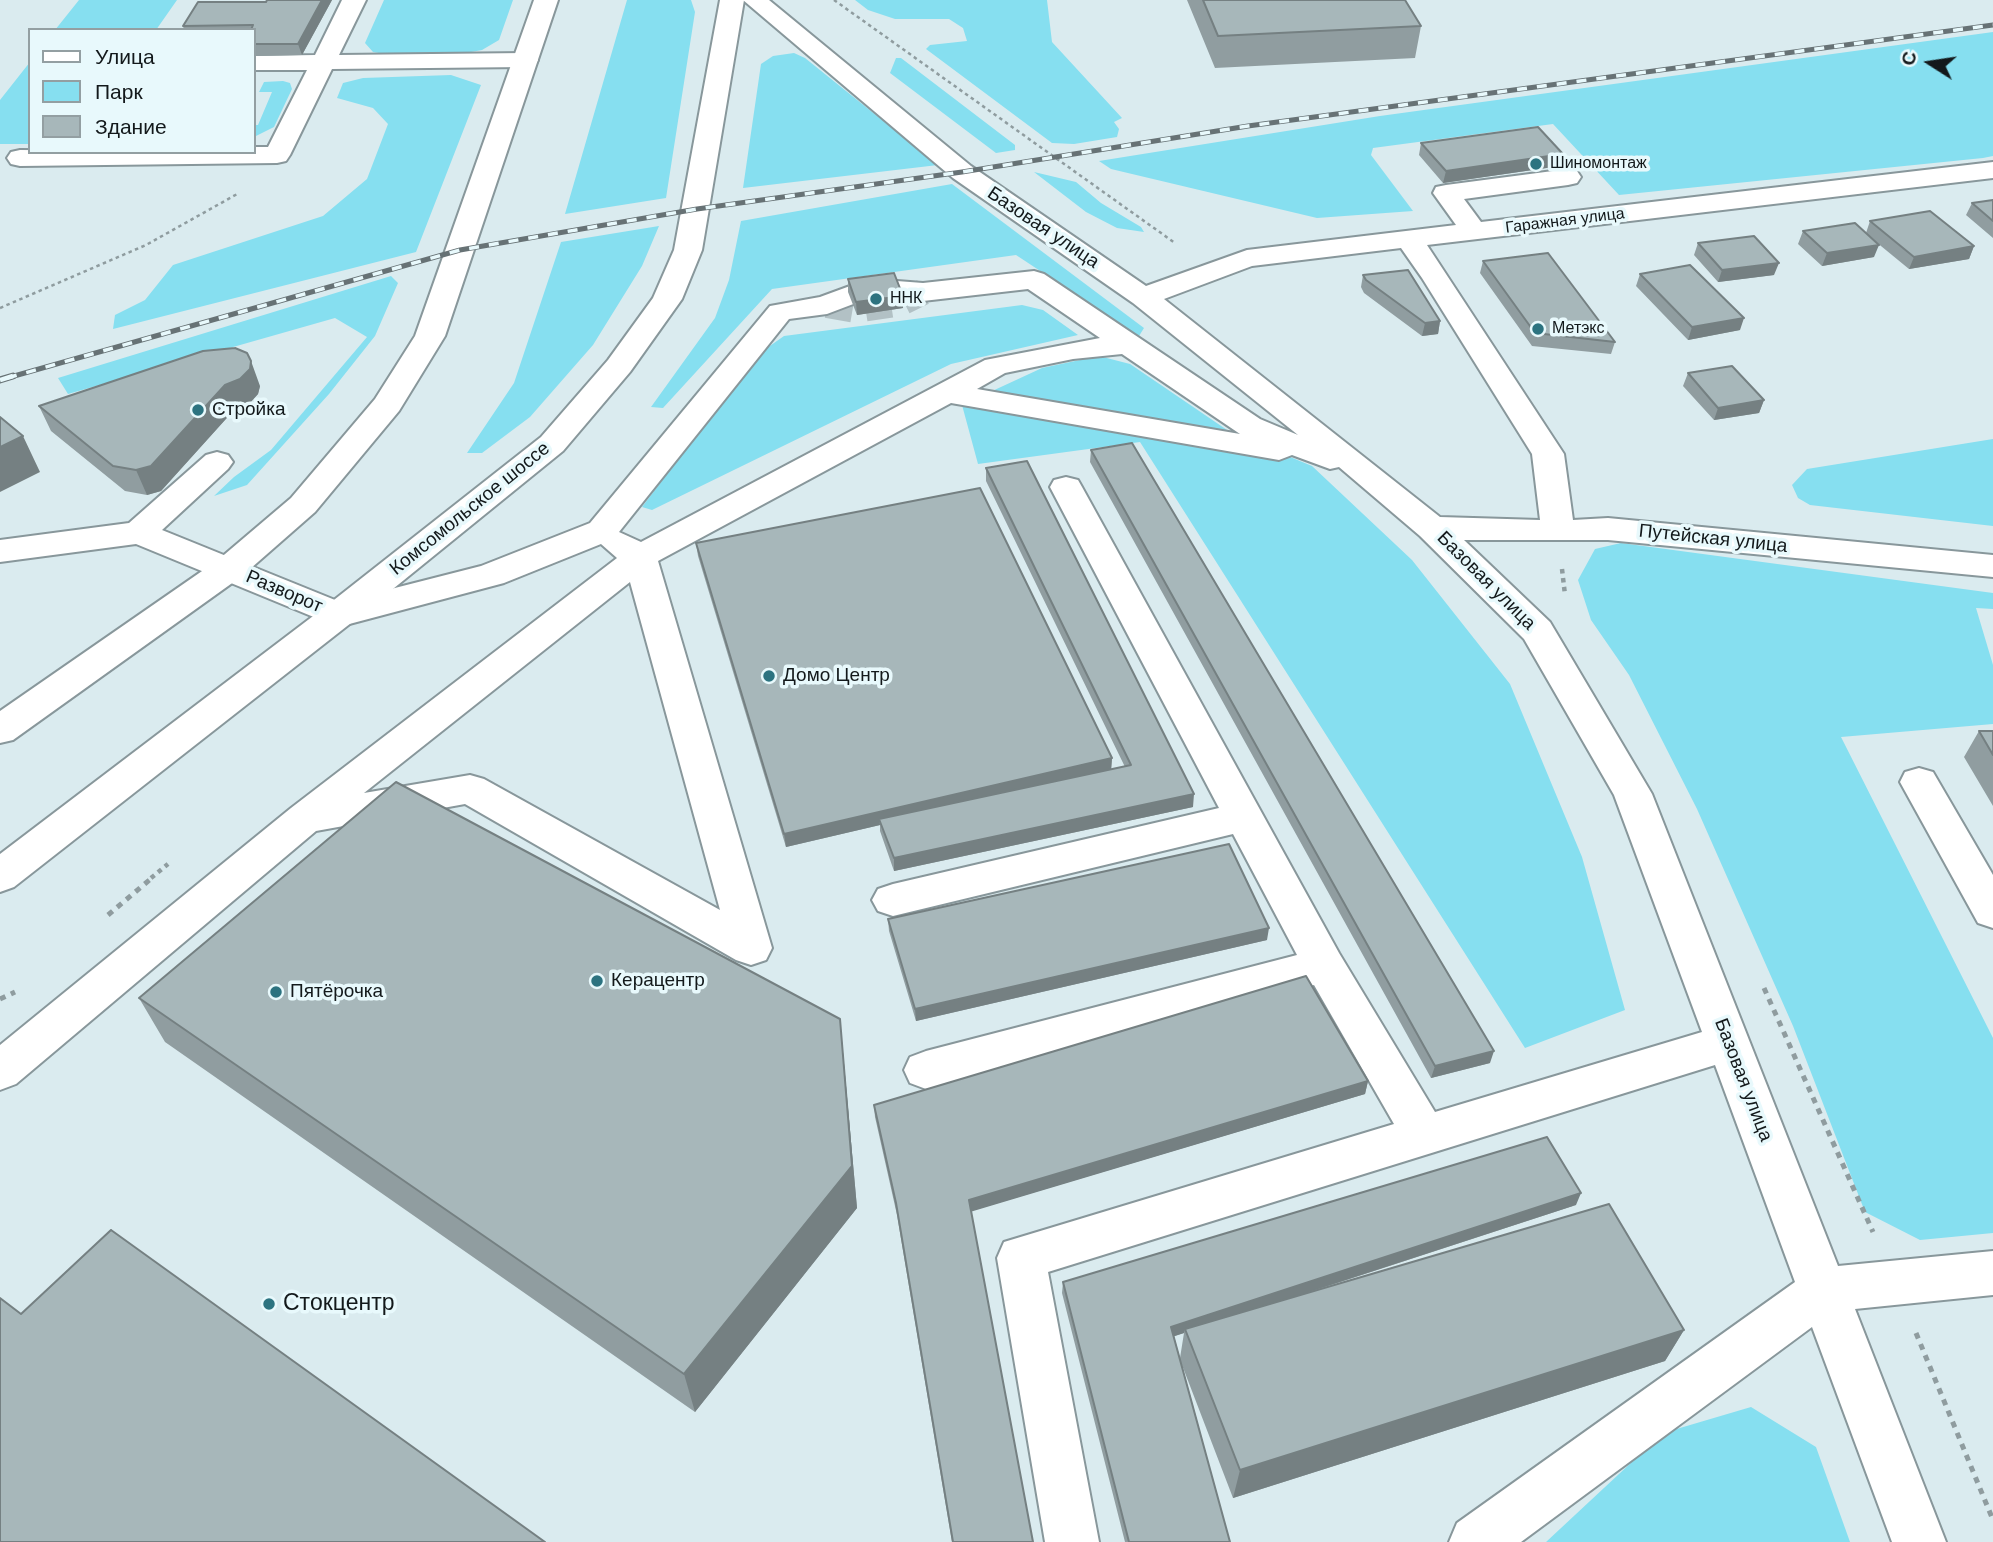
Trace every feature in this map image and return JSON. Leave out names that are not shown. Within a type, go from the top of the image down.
[{"type":"street","points":[[20,159],[277,155],[354,0]]},
{"type":"street","points":[[0,730],[230,568],[303,505],[388,404],[430,336],[546,0]]},
{"type":"street","name":"Комсомольское шоссе","points":[[0,876],[338,615],[552,444],[619,366],[667,299],[691,236],[732,0]]},
{"type":"street","name":"Базовая улица","points":[[755,0],[962,172],[1143,297],[1357,466],[1432,528],[1537,631],[1633,794],[1919,1542]]},
{"type":"street","points":[[256,63],[526,60]]},
{"type":"street","name":"Гаражная улица","points":[[1143,297],[1247,258],[1993,170]]},
{"type":"street","points":[[1474,232],[1446,193],[1568,177]]},
{"type":"street","points":[[1408,239],[1435,275],[1548,454],[1558,531]]},
{"type":"street","points":[[338,615],[492,575],[602,531],[779,312],[827,305],[850,295],[897,289],[923,292],[1034,280],[1249,426],[1314,455]]},
{"type":"street","points":[[0,1071],[305,818],[640,557],[996,366],[1073,350],[1127,344]]},
{"type":"street","points":[[947,393],[1098,417],[1221,442],[1314,455],[1357,466]]},
{"type":"street","points":[[0,551],[139,533],[217,462]]},
{"type":"street","points":[[1066,488],[1324,965],[1425,1136]]},
{"type":"street","name":"Путейская улица","points":[[1432,528],[1558,531],[1608,528],[1993,566]]},
{"type":"street","points":[[305,818],[470,789],[751,948],[640,557],[602,531]]},
{"type":"street","name":"Разворот","points":[[139,533],[230,568],[338,615]]},
{"type":"street","points":[[1919,782],[1993,912]]},
{"type":"street","points":[[893,900],[1244,817]]},
{"type":"street","points":[[926,1070],[1324,965]]},
{"type":"street","points":[[1072,1542],[1021,1258],[1728,1043]]},
{"type":"street","points":[[1476,1542],[1823,1290],[1993,1273]]},
{"type":"path","points":[[834,0],[1080,177]]},
{"type":"path","points":[[0,308],[146,246],[212,211],[257,182],[277,155]]},
{"type":"green space","points":[[79,0],[177,0],[157,28],[57,28]]},
{"type":"green space","points":[[384,0],[513,0],[499,40],[482,50],[455,55],[396,56],[373,52],[365,43]]},
{"type":"green space","points":[[627,0],[691,0],[695,12],[666,198],[565,214]]},
{"type":"green space","points":[[855,0],[1047,0],[1052,42],[1122,118],[1114,122],[1119,129],[1117,137],[1074,144],[1052,143],[926,49],[930,45],[967,41],[963,28],[949,19],[895,19],[868,10]]},
{"type":"green space","points":[[1993,32],[1993,156],[1983,158],[1619,195],[1553,124],[1373,148],[1371,155],[1413,211],[1317,218],[1111,169],[1099,161],[1380,116]]},
{"type":"green space","points":[[794,53],[805,58],[938,165],[743,188],[761,64],[773,56]]},
{"type":"green space","points":[[896,58],[901,58],[1015,145],[1015,150],[996,153],[890,73]]},
{"type":"green space","points":[[28,65],[28,144],[0,144],[0,100]]},
{"type":"green space","points":[[451,75],[481,85],[416,252],[113,329],[115,315],[145,300],[173,265],[323,216],[367,179],[388,124],[373,108],[337,98],[343,83],[363,78]]},
{"type":"green space","points":[[283,81],[290,83],[292,89],[274,127],[256,136],[256,125],[272,92],[259,92],[264,82]]},
{"type":"green space","points":[[1034,172],[1076,182],[1101,203],[1141,227],[1144,232],[1117,228],[1086,212]]},
{"type":"green space","points":[[952,184],[1144,328],[1139,336],[1016,255],[772,289],[663,408],[651,407],[715,318],[729,280],[741,221]]},
{"type":"green space","points":[[659,226],[642,266],[593,345],[530,417],[482,453],[467,453],[514,383],[561,242]]},
{"type":"green space","points":[[391,276],[398,283],[375,336],[329,394],[247,485],[214,496],[234,477],[271,450],[367,337],[335,318],[68,394],[58,378]]},
{"type":"green space","points":[[1022,305],[1043,310],[1078,335],[951,364],[652,510],[642,507],[757,355],[784,336]]},
{"type":"green space","points":[[1099,356],[1130,364],[1230,432],[1312,466],[1412,560],[1510,684],[1582,857],[1625,1010],[1525,1048],[1140,442],[978,464],[962,405],[1042,368]]},
{"type":"green space","points":[[1993,439],[1993,526],[1810,505],[1798,498],[1792,485],[1807,469]]},
{"type":"green space","points":[[1621,543],[1993,593],[1993,609],[1976,608],[1993,665],[1993,724],[1841,737],[1993,1038],[1993,1233],[1920,1240],[1865,1212],[1793,1026],[1697,809],[1629,675],[1591,620],[1578,580],[1595,549]]},
{"type":"green space","points":[[1751,1407],[1816,1447],[1850,1542],[1546,1542],[1663,1433]]},
{"type":"building","points":[[322,0],[298,44],[256,44],[256,28],[252,28],[253,25],[183,26],[198,2]]},
{"type":"building","points":[[1203,0],[1405,0],[1421,26],[1218,36]]},
{"type":"building","points":[[1538,127],[1563,154],[1446,171],[1421,143]]},
{"type":"building","points":[[1993,200],[1993,221],[1972,203]]},
{"type":"building","points":[[1930,211],[1974,246],[1914,257],[1870,221]]},
{"type":"building","points":[[1855,223],[1879,245],[1827,253],[1803,231]]},
{"type":"building","points":[[1754,236],[1779,263],[1722,270],[1698,243]]},
{"type":"building","points":[[1548,253],[1615,342],[1535,333],[1483,261]]},
{"type":"building","points":[[1690,265],[1744,318],[1692,327],[1640,274]]},
{"type":"building","points":[[1408,270],[1440,321],[1425,323],[1366,280],[1363,275]]},
{"type":"building","points":[[894,273],[903,296],[856,302],[848,279]]},
{"type":"building","points":[[235,348],[247,353],[251,361],[250,369],[240,379],[225,385],[151,466],[136,470],[113,466],[39,406],[203,351]]},
{"type":"building","points":[[1732,366],[1764,400],[1718,408],[1688,373]]},
{"type":"building","points":[[0,417],[23,436],[0,447]]},
{"type":"building","points":[[1132,443],[1494,1051],[1435,1066],[1091,450]]},
{"type":"building","points":[[1027,461],[1194,794],[894,858],[879,819],[1131,765],[986,468]]},
{"type":"building","points":[[980,488],[1112,758],[784,834],[696,543]]},
{"type":"building","points":[[1979,731],[1993,731],[1993,755]]},
{"type":"building","points":[[396,782],[840,1019],[852,1166],[684,1374],[139,998]]},
{"type":"building","points":[[1229,844],[1269,928],[915,1009],[888,919]]},
{"type":"building","points":[[1306,976],[1368,1081],[969,1200],[1033,1542],[953,1542],[896,1203],[874,1105]]},
{"type":"building","points":[[1547,1137],[1581,1193],[1171,1327],[1230,1542],[1129,1542],[1063,1282]]},
{"type":"building","points":[[1609,1204],[1684,1330],[1240,1470],[1185,1329]]},
{"type":"building","points":[[111,1230],[545,1542],[0,1542],[0,1298],[21,1314]]},
{"type":"tunnel","points":[[827,305],[856,310],[901,303],[923,292]]},
{"type":"railway","points":[[7,378],[460,250],[697,209],[962,172],[1248,126],[1993,25]]},
{"type":"railway","points":[[0,380],[13,376]]},
{"type":"place","name":"Шиномонтаж","points":[[1536,164]]},
{"type":"place","name":"ННК","points":[[876,299]]},
{"type":"place","name":"Метэкс","points":[[1538,329]]},
{"type":"place","name":"Стройка","points":[[198,410]]},
{"type":"place","name":"Домо Центр","points":[[769,676]]},
{"type":"place","name":"Керацентр","points":[[597,981]]},
{"type":"place","name":"Пятёрочка","points":[[276,992]]},
{"type":"place","name":"Стокцентр","points":[[269,1304]]}]
